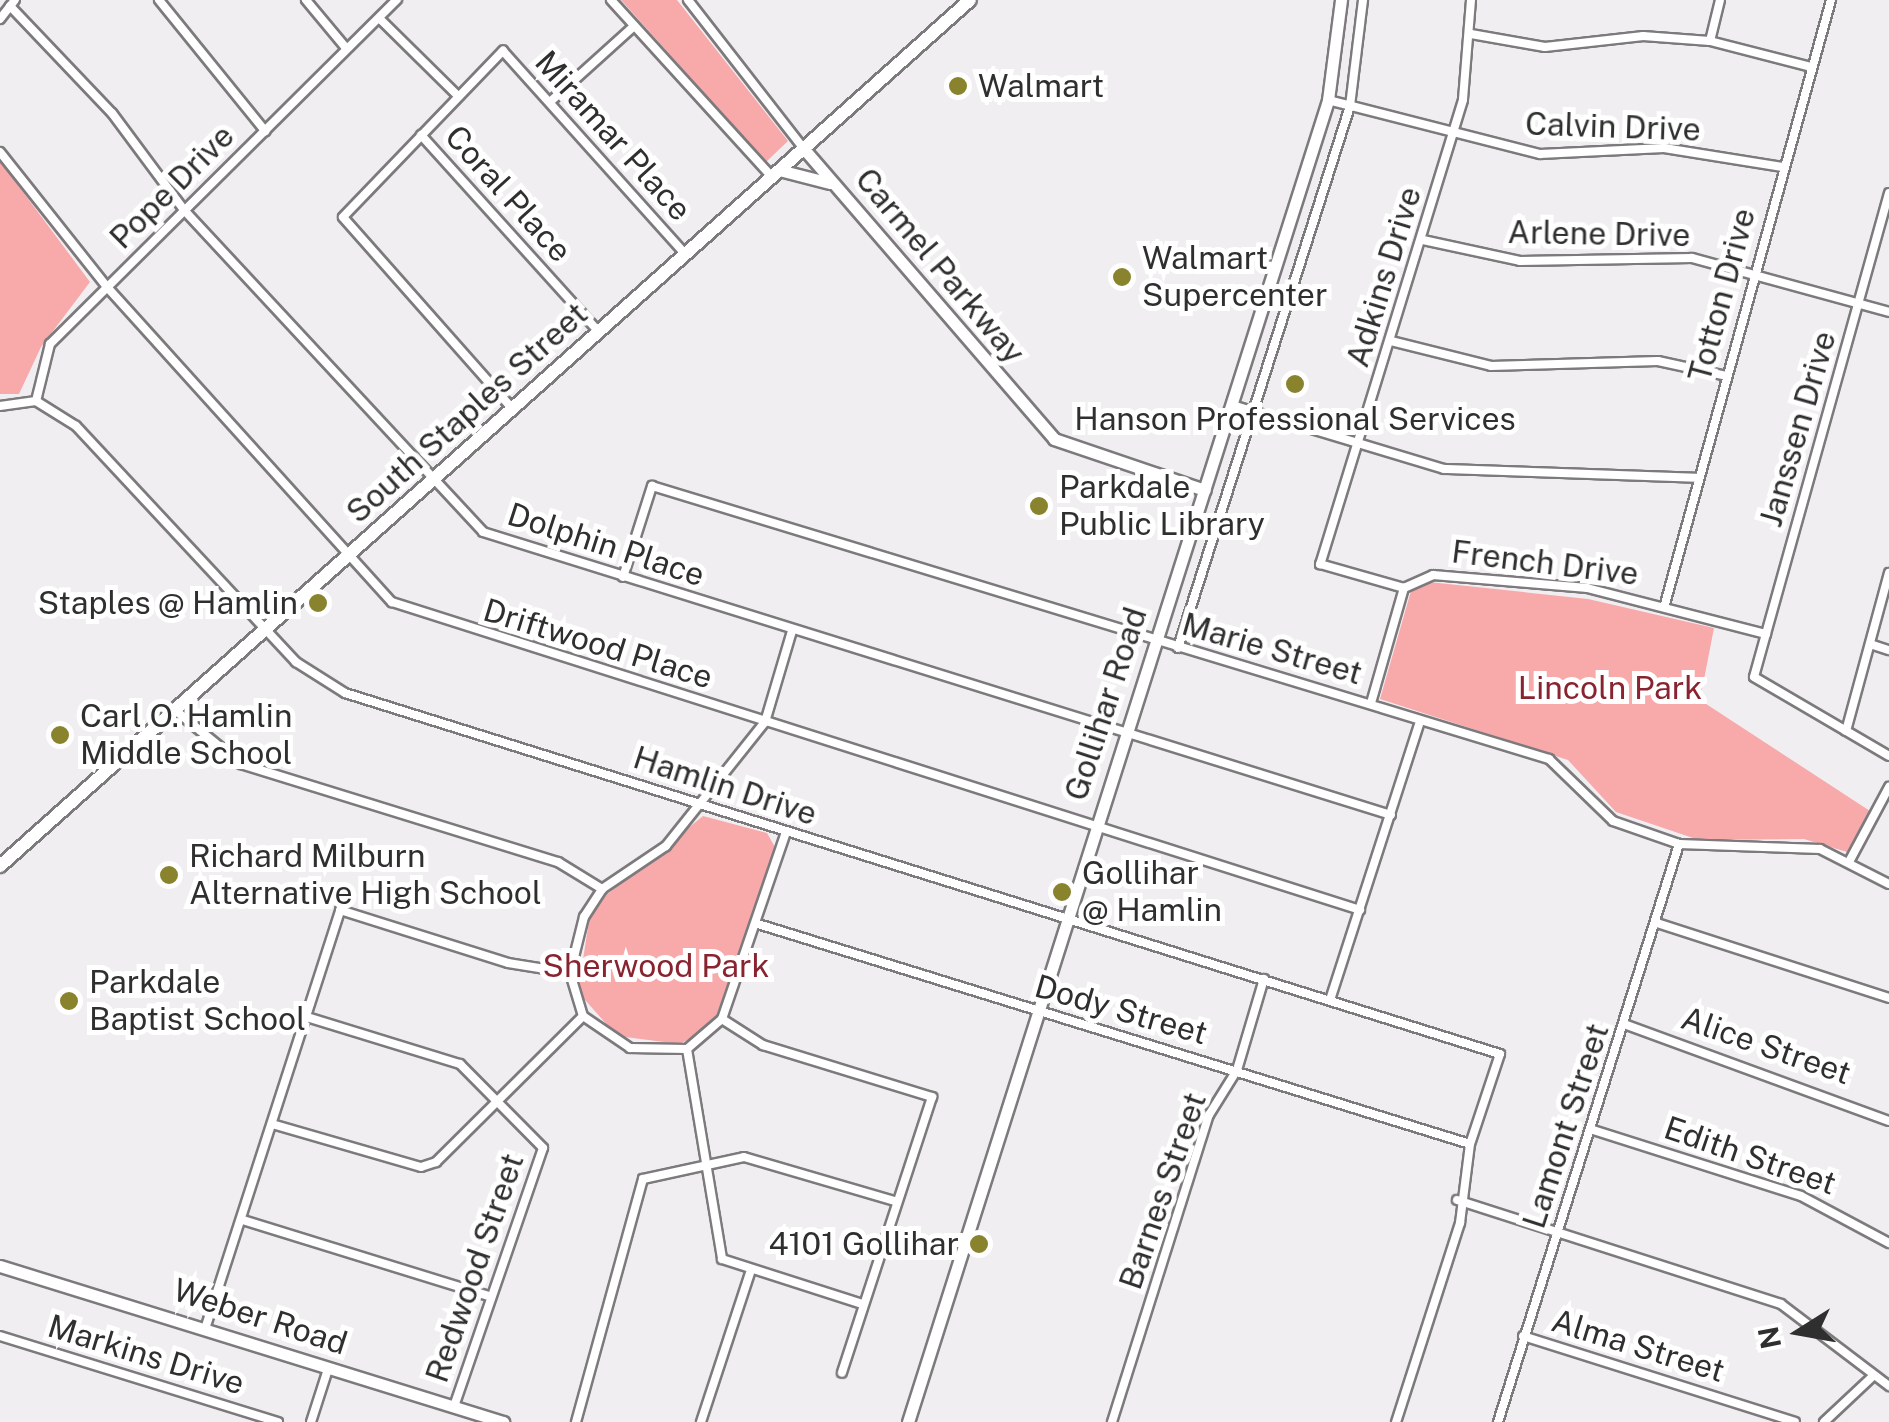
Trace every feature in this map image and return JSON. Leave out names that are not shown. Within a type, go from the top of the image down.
[{"type":"main road","name":"South Staples Street","points":[[0,866],[265,632],[510,406],[970,0]]},
{"type":"main road","name":"Gollihar Road","points":[[908,1422],[1034,1011],[1129,734],[1328,100],[1342,0]]},
{"type":"main road","name":"Carmel Parkway","points":[[804,148],[1054,439],[1205,490]]},
{"type":"main road","points":[[775,173],[834,184]]},
{"type":"main road","name":"Weber Road","points":[[0,1266],[206,1326],[328,1369],[504,1422]]},
{"type":"street","points":[[159,0],[265,130]]},
{"type":"street","points":[[306,0],[346,48]]},
{"type":"street","name":"Pope Drive","points":[[36,401],[50,344],[397,0]]},
{"type":"street","points":[[611,0],[775,173]]},
{"type":"street","name":"Carmel Parkway","points":[[688,0],[804,148]]},
{"type":"street","points":[[1178,648],[1350,106],[1363,0]]},
{"type":"street","name":"Adkins Drive","points":[[1320,564],[1452,138],[1471,34],[1471,0]]},
{"type":"street","points":[[1710,41],[1720,0]]},
{"type":"street","name":"Totton Drive","points":[[1664,604],[1831,0]]},
{"type":"street","points":[[0,19],[13,3]]},
{"type":"street","name":"Dolphin Place","points":[[13,3],[112,113],[184,210],[430,482],[483,532],[1391,815]]},
{"type":"street","name":"Coral Place","points":[[380,19],[458,96]]},
{"type":"street","points":[[551,101],[634,26]]},
{"type":"street","points":[[1471,34],[1545,48],[1643,36],[1710,41],[1811,67]]},
{"type":"street","name":"Miramar Place","points":[[458,96],[503,52],[686,254]]},
{"type":"street","points":[[458,96],[342,217],[510,406]]},
{"type":"street","name":"Calvin Drive","points":[[1328,100],[1452,138],[1540,154],[1664,148],[1782,167]]},
{"type":"street","name":"Coral Place","points":[[421,135],[598,330]]},
{"type":"street","name":"Driftwood Place","points":[[0,152],[108,287],[392,602],[424,616],[1360,910]]},
{"type":"street","name":"Janssen Drive","points":[[1846,731],[1754,677],[1889,193]]},
{"type":"street","name":"Arlene Drive","points":[[1423,240],[1520,261],[1692,258],[1889,312]]},
{"type":"street","points":[[1274,272],[1295,278]]},
{"type":"street","points":[[1391,341],[1491,366],[1658,361],[1727,376]]},
{"type":"street","points":[[0,406],[36,401]]},
{"type":"street","name":"Hamlin Drive","points":[[36,401],[76,426],[265,632],[345,693],[1500,1054],[1470,1144]]},
{"type":"street","points":[[1232,405],[1357,444],[1513,478],[1661,470],[1699,478]]},
{"type":"street","points":[[1211,469],[1232,476]]},
{"type":"street","name":"Marie Street","points":[[623,577],[652,486],[1549,759],[1576,776],[1613,821],[1679,844],[1820,849],[1850,860],[1889,884]]},
{"type":"street","name":"French Drive","points":[[1320,564],[1404,588],[1433,575],[1664,604],[1766,634]]},
{"type":"street","points":[[1889,573],[1846,731],[1889,756]]},
{"type":"street","points":[[1178,574],[1199,580]]},
{"type":"street","points":[[1371,703],[1404,588]]},
{"type":"street","points":[[786,832],[758,924],[722,1020],[687,1049],[630,1048],[584,1016],[570,973],[602,888],[666,846],[703,805],[765,722],[792,631]]},
{"type":"street","points":[[1870,644],[1889,650]]},
{"type":"street","points":[[176,711],[241,764],[558,862],[602,888]]},
{"type":"street","points":[[1330,1000],[1420,721]]},
{"type":"street","points":[[1850,860],[1889,787]]},
{"type":"street","name":"Lamont Street","points":[[1498,1422],[1679,844]]},
{"type":"street","points":[[206,1326],[340,910],[508,964],[570,973]]},
{"type":"street","points":[[1657,923],[1889,998]]},
{"type":"street","name":"Dody Street","points":[[758,924],[1470,1144]]},
{"type":"street","name":"Barnes Street","points":[[1112,1422],[1210,1115],[1237,1070],[1264,979]]},
{"type":"street","name":"Redwood Street","points":[[454,1406],[488,1296],[542,1148],[500,1100],[584,1016]]},
{"type":"street","points":[[272,1124],[421,1168],[500,1100],[460,1064],[307,1017]]},
{"type":"street","points":[[722,1020],[763,1045],[932,1097],[894,1201],[842,1374]]},
{"type":"street","name":"Alice Street","points":[[1624,1024],[1889,1121]]},
{"type":"street","points":[[687,1049],[722,1259],[750,1273],[862,1304]]},
{"type":"street","name":"Edith Street","points":[[1590,1128],[1801,1196],[1889,1242]]},
{"type":"street","points":[[1396,1422],[1460,1223],[1457,1200],[1470,1144]]},
{"type":"street","points":[[576,1422],[643,1179],[770,1160],[894,1201]]},
{"type":"street","points":[[1457,1200],[1793,1310],[1872,1377],[1889,1386]]},
{"type":"street","points":[[243,1220],[488,1296]]},
{"type":"street","points":[[701,1422],[750,1273]]},
{"type":"street","name":"Markins Drive","points":[[0,1336],[278,1422]]},
{"type":"street","name":"Alma Street","points":[[1523,1336],[1795,1422]]},
{"type":"street","points":[[312,1422],[328,1369]]},
{"type":"street","points":[[1824,1422],[1872,1377]]},
{"type":"green space","points":[[621,0],[677,0],[788,141],[766,162]]},
{"type":"green space","points":[[0,161],[90,282],[41,347],[19,394],[0,394]]},
{"type":"green space","name":"Lincoln Park","points":[[1429,582],[1588,599],[1714,628],[1700,700],[1870,811],[1847,852],[1804,839],[1699,840],[1616,812],[1568,760],[1380,699],[1411,591]]},
{"type":"green space","name":"Sherwood Park","points":[[703,816],[767,833],[775,847],[728,996],[709,1028],[680,1044],[617,1036],[578,992],[589,921],[605,896]]},
{"type":"place","name":"Walmart","points":[[958,86]]},
{"type":"place","name":"Walmart Supercenter","points":[[1122,277]]},
{"type":"place","name":"Hanson Professional Services","points":[[1295,384]]},
{"type":"place","name":"Parkdale Public Library","points":[[1039,506]]},
{"type":"place","name":"Staples @ Hamlin","points":[[318,603]]},
{"type":"place","name":"Carl O. Hamlin Middle School","points":[[60,735]]},
{"type":"place","name":"Richard Milburn Alternative High School","points":[[169,875]]},
{"type":"place","name":"Gollihar @ Hamlin","points":[[1062,892]]},
{"type":"place","name":"Parkdale Baptist School","points":[[69,1001]]},
{"type":"place","name":"4101 Gollihar","points":[[979,1244]]}]
